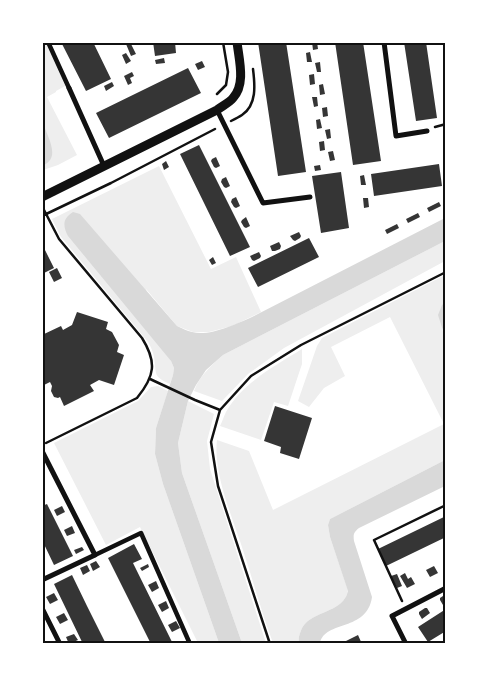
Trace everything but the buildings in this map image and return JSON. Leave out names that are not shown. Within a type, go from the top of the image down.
[{"type":"street","points":[[48,42],[104,166]]},
{"type":"street","points":[[42,197],[217,110],[233,98],[239,90],[241,80],[237,42]]},
{"type":"street","points":[[384,42],[396,136],[427,131]]},
{"type":"street","points":[[217,110],[263,203],[310,197]]},
{"type":"street","points":[[42,451],[95,555]]},
{"type":"street","points":[[42,580],[141,533],[190,644]]},
{"type":"street","points":[[406,644],[392,616],[446,588]]},
{"type":"street","points":[[42,608],[60,644]]},
{"type":"path","points":[[213,99],[226,85],[228,72],[223,42]]},
{"type":"path","points":[[42,206],[60,239],[142,338],[152,358],[150,379],[137,398],[42,444]]},
{"type":"path","points":[[270,644],[218,486],[211,442],[220,410],[251,376],[301,345],[446,272]]},
{"type":"path","points":[[150,379],[220,410]]},
{"type":"path","points":[[406,609],[374,540],[446,505]]},
{"type":"shaded area","points":[[42,43],[46,43],[67,85],[47,97],[77,155],[43,170],[44,165]]},
{"type":"shaded area","points":[[43,123],[50,140],[52,157],[42,165]]},
{"type":"shaded area","points":[[159,166],[211,269],[236,257],[261,312],[232,326],[209,332],[193,332],[177,326],[146,289],[162,348],[174,368],[170,384],[160,379],[156,374],[154,355],[148,342],[61,237],[52,219]]},
{"type":"shaded area","points":[[73,212],[80,214],[177,326],[190,332],[199,333],[222,329],[252,317],[445,218],[445,241],[223,355],[206,370],[188,401],[178,443],[182,473],[242,643],[219,643],[163,484],[155,454],[156,428],[174,368],[171,361],[68,236],[64,223]]},
{"type":"shaded area","points":[[445,241],[445,261],[284,348],[248,374],[222,401],[194,391],[203,375],[223,355]]},
{"type":"shaded area","points":[[445,275],[442,329],[445,337],[445,460],[330,519],[328,525],[330,537],[348,590],[346,596],[336,607],[317,615],[306,623],[300,633],[299,643],[273,643],[220,479],[216,452],[217,440],[249,451],[273,510],[444,424],[390,317],[331,347],[345,376],[324,388],[309,407],[298,401],[317,346],[322,338]]},
{"type":"shaded area","points":[[445,301],[445,337],[438,315]]},
{"type":"shaded area","points":[[302,349],[302,364],[288,406],[274,402],[261,440],[220,426],[226,412],[241,392],[260,376]]},
{"type":"shaded area","points":[[158,386],[168,391],[156,428],[155,454],[163,484],[219,643],[198,643],[140,527],[106,545],[54,443],[138,401],[151,387]]},
{"type":"shaded area","points":[[188,401],[214,414],[207,441],[210,469],[266,643],[242,643],[182,473],[178,443]]},
{"type":"shaded area","points":[[445,460],[445,486],[359,528],[355,532],[354,541],[372,597],[369,608],[355,621],[330,631],[323,636],[320,643],[299,643],[300,633],[306,623],[336,607],[346,597],[348,591],[330,537],[328,525],[330,519]]}]
